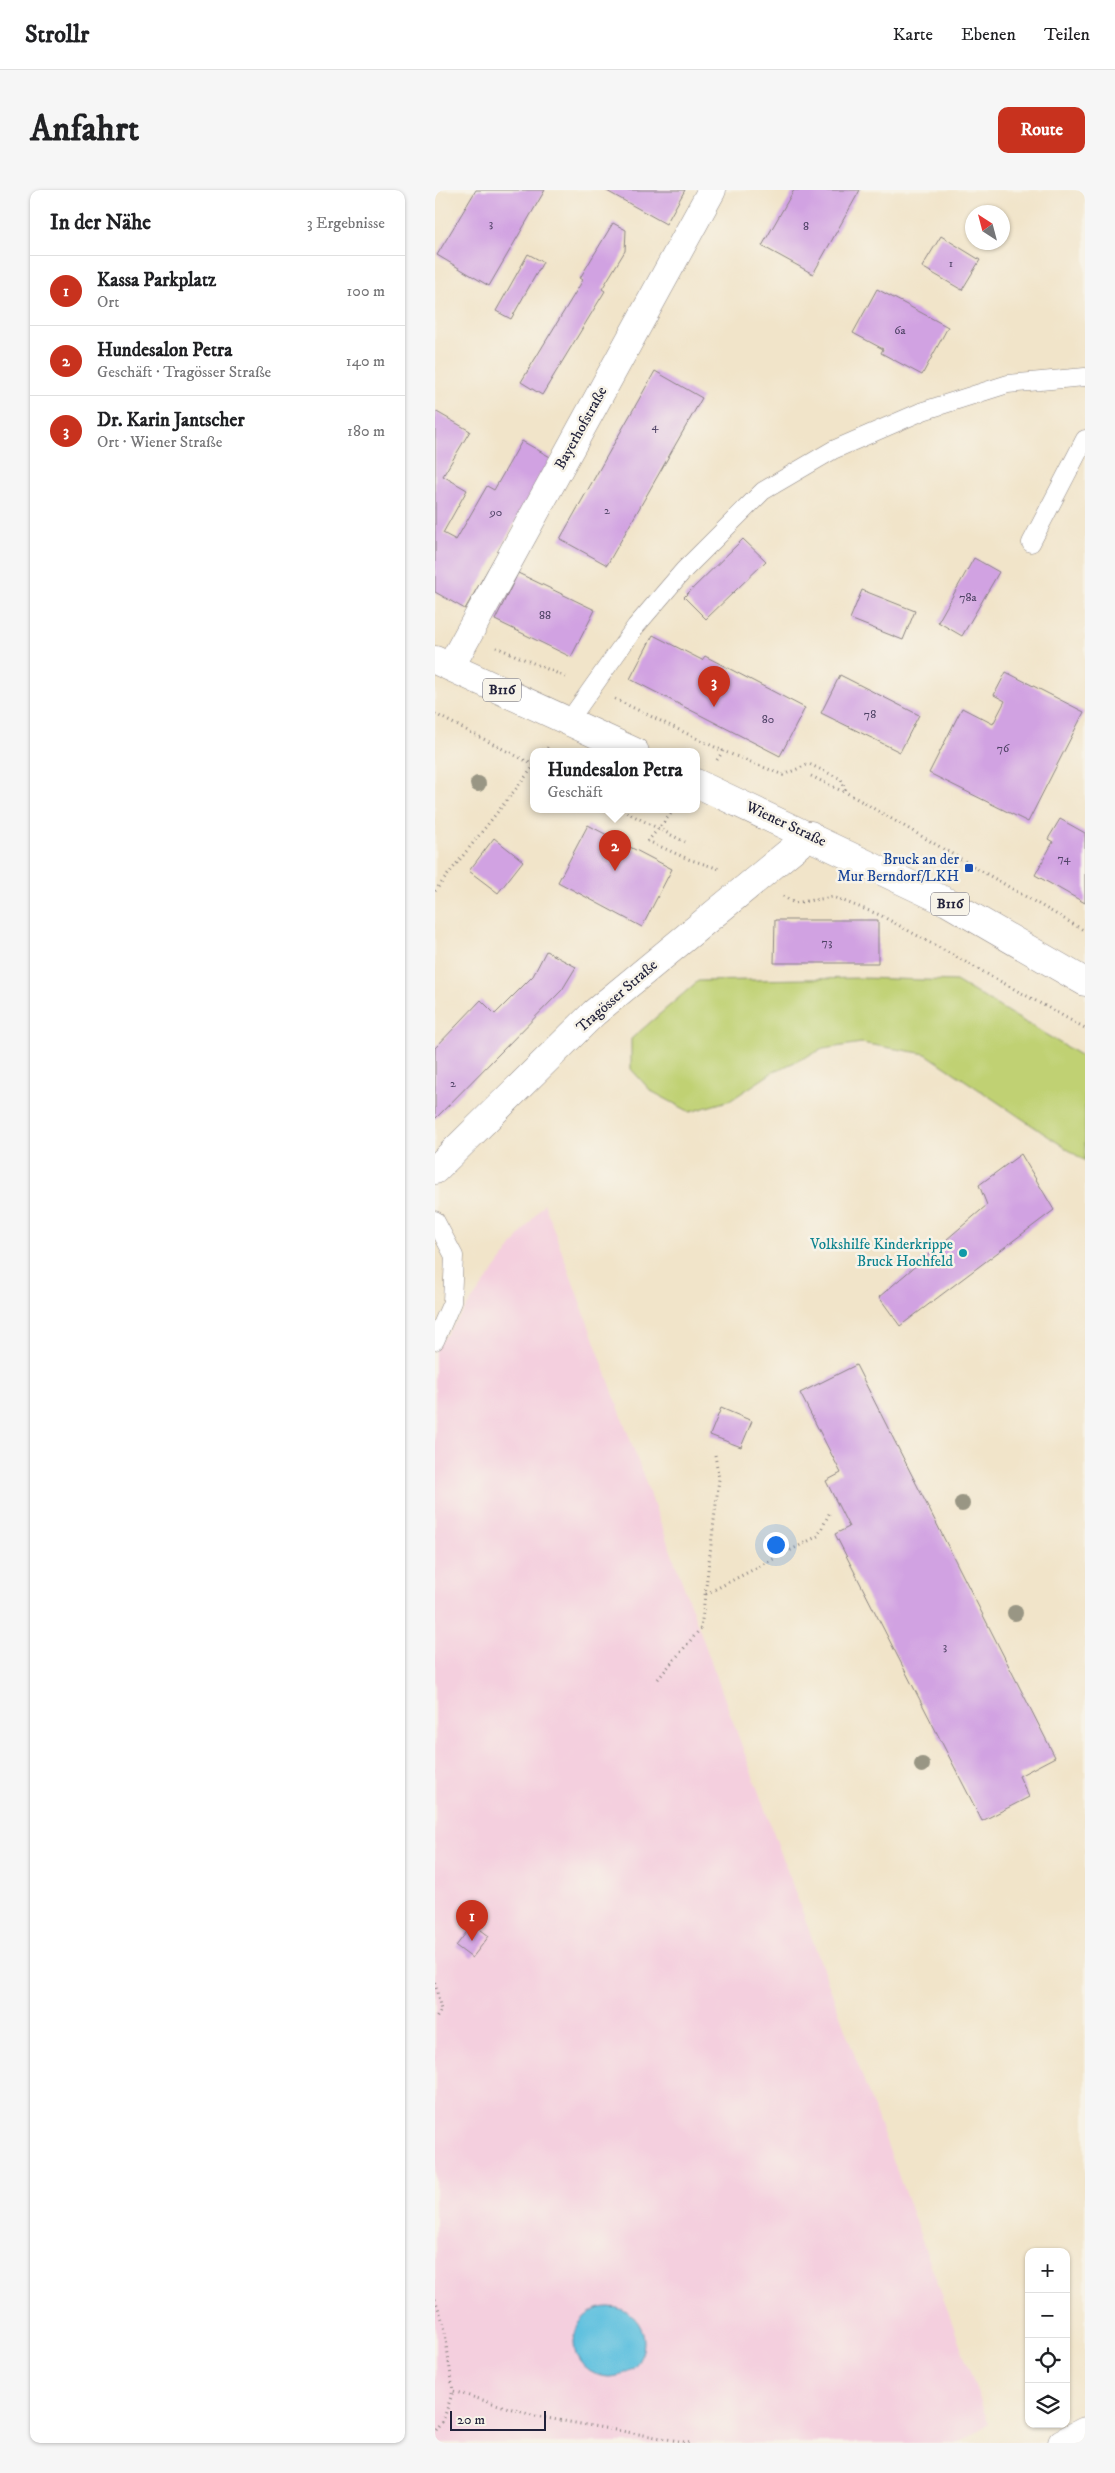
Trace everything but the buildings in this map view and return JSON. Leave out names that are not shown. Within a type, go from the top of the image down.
[{"type":"main road","name":"Bayerhofstraße","points":[[443,663],[712,190]]},
{"type":"main road","name":"B116","points":[[443,663],[626,748]]},
{"type":"main road","name":"Wiener Straße","points":[[700,784],[947,902],[1085,982]]},
{"type":"main road","name":"Tragösser Straße","points":[[435,1170],[594,1013],[754,879],[810,835]]},
{"type":"main road","points":[[1062,2443],[1085,2431]]},
{"type":"lane","points":[[568,722],[636,626],[684,570],[763,491],[833,450],[923,411],[1008,384],[1085,377]]},
{"type":"lane","points":[[1031,544],[1085,439]]},
{"type":"lane","points":[[435,1220],[454,1256],[452,1302],[435,1341]]},
{"type":"path","points":[[435,714],[530,764]]},
{"type":"path","points":[[700,780],[723,751],[783,775],[809,764],[841,779],[847,793]]},
{"type":"path","points":[[435,891],[530,771]]},
{"type":"path","points":[[811,776],[847,793],[1085,931]]},
{"type":"path","points":[[628,813],[685,842]]},
{"type":"path","points":[[671,813],[648,841],[688,859],[754,879],[794,902],[833,897],[880,915],[1085,1028]]},
{"type":"path","points":[[658,1679],[701,1628],[719,1479],[715,1456]]},
{"type":"path","points":[[706,1594],[818,1536],[830,1512]]},
{"type":"path","points":[[435,1983],[441,2010],[435,2020]]},
{"type":"path","points":[[435,2299],[444,2325],[453,2391],[444,2418],[435,2430]]},
{"type":"path","points":[[453,2391],[535,2416],[690,2443]]},
{"type":"shaded area","points":[[544,1203],[989,2424],[960,2443],[435,2443],[435,1350]]},
{"type":"green space","points":[[862,978],[956,981],[1085,1058],[1085,1161],[926,1054],[861,1043],[823,1049],[773,1072],[731,1100],[690,1112],[651,1091],[631,1069],[631,1039],[698,981]]},
{"type":"water","points":[[616,2307],[629,2313],[638,2322],[642,2328],[644,2342],[642,2356],[634,2367],[623,2375],[602,2377],[595,2375],[584,2367],[576,2356],[574,2335],[576,2328],[584,2317],[595,2309]]},
{"type":"place","name":"Dr. Karin Jantscher","points":[[714,707]]},
{"type":"place","name":"Bruck an der Mur Berndorf/LKH","points":[[969,868]]},
{"type":"place","name":"Hundesalon Petra","points":[[615,871]]},
{"type":"place","name":"Volkshilfe Kinderkrippe Bruck Hochfeld","points":[[963,1253]]},
{"type":"place","name":"Kassa Parkplatz","points":[[472,1941]]}]
